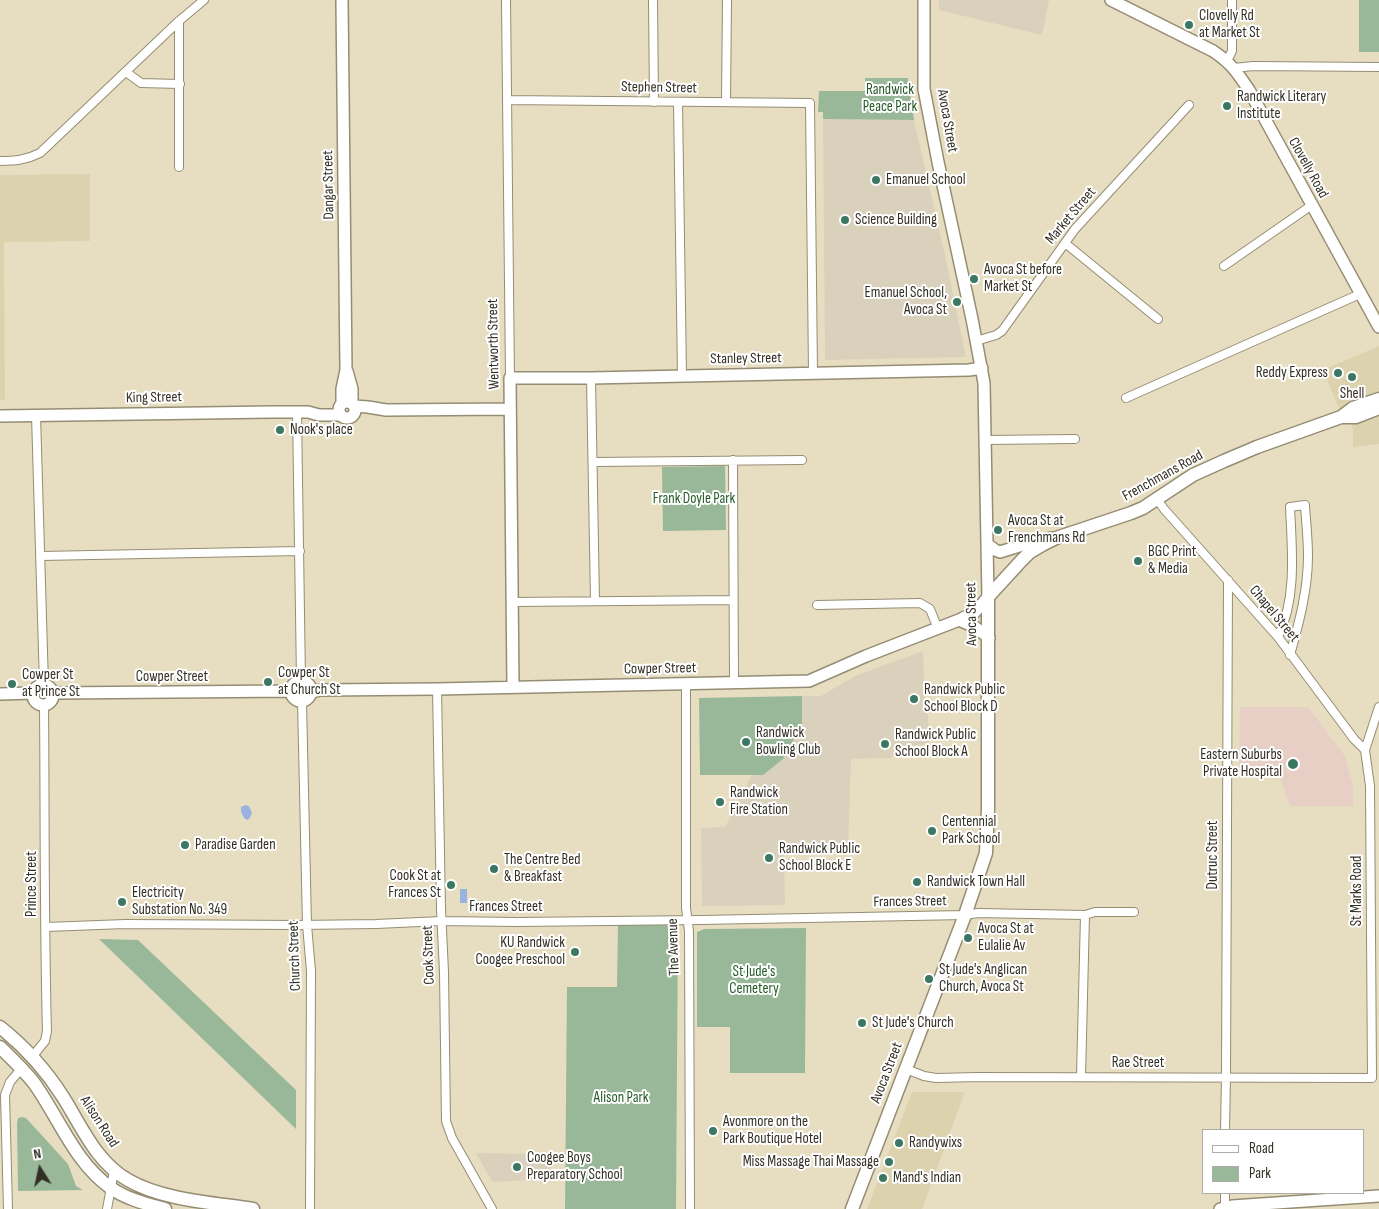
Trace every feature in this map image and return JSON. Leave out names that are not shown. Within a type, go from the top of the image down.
[{"type":"main road","name":"Frenchmans Road","points":[[988,597],[1030,552],[1048,542],[1132,513],[1194,475],[1224,461],[1341,417],[1354,408],[1379,398]]},
{"type":"main road","name":"Frenchmans Road","points":[[1341,417],[1356,417],[1379,408]]},
{"type":"main road","name":"Avoca Street","points":[[852,1209],[965,915],[981,871],[987,846],[988,597]]},
{"type":"main road","name":"Alison Road","points":[[0,1027],[16,1040],[43,1068],[64,1098],[98,1154],[114,1171],[129,1181],[155,1192],[188,1200],[253,1209]]},
{"type":"main road","points":[[0,1047],[34,1084],[78,1154],[92,1172],[111,1189],[164,1209]]},
{"type":"main road","points":[[21,1069],[32,1057]]},
{"type":"street","points":[[0,161],[17,161],[40,153],[204,0]]},
{"type":"street","name":"Dangar Street","points":[[342,0],[346,370],[342,389],[347,408]]},
{"type":"street","name":"Wentworth Street","points":[[506,0],[513,687]]},
{"type":"street","points":[[653,0],[654,102]]},
{"type":"street","points":[[726,102],[727,0]]},
{"type":"street","name":"Avoca Street","points":[[924,0],[924,89],[984,383],[988,597]]},
{"type":"street","name":"Clovelly Road","points":[[1111,0],[1203,46],[1230,64],[1249,90],[1379,327]]},
{"type":"street","points":[[1232,0],[1232,51],[1230,64],[1253,66],[1379,67]]},
{"type":"street","points":[[179,167],[180,21]]},
{"type":"street","points":[[126,72],[141,83],[180,84]]},
{"type":"street","name":"Stephen Street","points":[[507,100],[810,103],[813,372]]},
{"type":"street","points":[[678,102],[682,376]]},
{"type":"street","name":"Market Street","points":[[976,341],[996,335],[1002,331],[1075,229],[1188,105]]},
{"type":"street","points":[[1224,266],[1312,205]]},
{"type":"street","points":[[1065,243],[1158,319]]},
{"type":"street","points":[[1126,398],[1360,294]]},
{"type":"street","name":"Stanley Street","points":[[510,378],[970,370],[982,368]]},
{"type":"street","points":[[591,378],[595,601]]},
{"type":"street","name":"King Street","points":[[0,416],[302,412],[319,408],[368,406],[386,410],[510,409]]},
{"type":"street","points":[[301,681],[302,412]]},
{"type":"street","points":[[36,415],[44,685]]},
{"type":"street","points":[[986,440],[1075,439]]},
{"type":"street","points":[[733,460],[734,683]]},
{"type":"street","points":[[592,462],[802,460]]},
{"type":"street","name":"Chapel Street","points":[[1157,499],[1278,637],[1354,739],[1366,750]]},
{"type":"street","points":[[1278,637],[1283,627],[1290,596],[1293,558],[1290,507],[1305,506],[1308,556],[1307,576],[1299,622],[1290,655]]},
{"type":"street","points":[[988,544],[1000,552],[1029,542],[1064,536]]},
{"type":"street","points":[[41,556],[300,551]]},
{"type":"street","name":"Dutruc Street","points":[[1224,1129],[1226,1078],[1228,580]]},
{"type":"street","name":"Cowper Street","points":[[311,692],[321,690],[809,682],[866,656],[938,630],[975,612],[988,597]]},
{"type":"street","points":[[513,602],[733,600]]},
{"type":"street","points":[[817,605],[920,603],[930,610],[938,630]]},
{"type":"street","points":[[959,620],[975,627],[989,638]]},
{"type":"street","points":[[301,681],[308,684],[311,692],[308,699],[302,702],[296,700],[292,696],[291,691],[293,685],[301,681]]},
{"type":"street","name":"The Avenue","points":[[686,684],[686,908],[688,920],[690,1209]]},
{"type":"street","points":[[44,685],[50,687],[54,693],[53,700],[48,705],[38,704],[33,693],[36,688],[44,685]]},
{"type":"street","name":"Cook Street","points":[[437,689],[446,1121],[452,1138],[492,1209]]},
{"type":"street","name":"Cowper Street","points":[[54,693],[291,691]]},
{"type":"street","points":[[0,694],[33,693]]},
{"type":"street","name":"Church Street","points":[[302,702],[307,925],[311,971],[310,1209]]},
{"type":"street","name":"Prince Street","points":[[32,1057],[44,1043],[47,1033],[44,706]]},
{"type":"street","name":"St Marks Road","points":[[1372,1078],[1370,786],[1366,750],[1379,707]]},
{"type":"street","name":"Frances Street","points":[[46,927],[125,924],[307,925],[442,921],[688,920],[965,915],[978,913],[1084,915],[1095,912],[1134,912]]},
{"type":"street","points":[[1081,1077],[1084,915]]},
{"type":"street","points":[[8,1209],[5,1095],[10,1082],[21,1069]]},
{"type":"street","name":"Rae Street","points":[[906,1069],[924,1076],[936,1078],[1372,1078]]},
{"type":"street","points":[[107,1209],[114,1171]]},
{"type":"street","points":[[1224,1194],[1223,1208],[1379,1196]]},
{"type":"shaded area","points":[[939,0],[1049,0],[1042,35],[939,10]]},
{"type":"shaded area","name":"Emanuel School","points":[[823,119],[914,120],[966,357],[825,360]]},
{"type":"shaded area","points":[[90,174],[90,241],[4,242],[5,400],[0,400],[0,175]]},
{"type":"shaded area","points":[[1379,346],[1379,444],[1353,447],[1353,428],[1337,404],[1323,370]]},
{"type":"shaded area","points":[[923,651],[925,709],[928,715],[929,745],[902,746],[891,758],[851,759],[848,850],[784,852],[785,905],[702,906],[701,828],[725,827],[752,775],[763,774],[802,724],[802,696],[821,696],[855,676]]},
{"type":"shaded area","name":"Eastern Suburbs Private Hospital","points":[[1240,707],[1308,707],[1345,756],[1353,786],[1353,806],[1290,806],[1278,772],[1239,771]]},
{"type":"shaded area","points":[[912,1092],[965,1092],[922,1209],[867,1209]]},
{"type":"shaded area","name":"Coogee Boys Preparatory School","points":[[476,1153],[551,1154],[552,1179],[492,1182]]},
{"type":"green space","points":[[1359,0],[1379,0],[1379,52],[1359,52]]},
{"type":"green space","name":"Randwick Peace Park","points":[[865,78],[908,78],[914,120],[823,119],[823,112],[818,112],[819,91],[865,91]]},
{"type":"green space","name":"Frank Doyle Park","points":[[725,466],[726,530],[663,531],[662,467]]},
{"type":"green space","name":"Randwick Bowling Club","points":[[802,696],[802,724],[783,759],[763,775],[700,775],[699,698]]},
{"type":"green space","name":"Alison Park","points":[[618,923],[678,924],[676,1209],[565,1209],[567,987],[617,987]]},
{"type":"green space","name":"St Jude's Cemetery","points":[[806,928],[805,1073],[730,1073],[730,1027],[697,1027],[697,932],[704,929]]},
{"type":"green space","points":[[99,939],[138,940],[296,1090],[296,1129]]},
{"type":"green space","points":[[18,1118],[26,1118],[68,1164],[76,1186],[83,1190],[18,1191],[17,1123]]},
{"type":"water","points":[[249,806],[252,813],[247,820],[241,812],[241,807]]},
{"type":"water","points":[[460,889],[467,889],[467,903],[460,903]]},
{"type":"place","name":"Clovelly Rd at Market St","points":[[1189,25]]},
{"type":"place","name":"Randwick Literary Institute","points":[[1227,106]]},
{"type":"place","name":"Emanuel School","points":[[876,180]]},
{"type":"place","name":"Science Building","points":[[845,220]]},
{"type":"place","name":"Avoca St before Market St","points":[[974,279]]},
{"type":"place","name":"Emanuel School, Avoca St","points":[[957,302]]},
{"type":"place","name":"Reddy Express","points":[[1338,373]]},
{"type":"place","name":"Shell","points":[[1352,377]]},
{"type":"place","name":"Nook's place","points":[[280,430]]},
{"type":"place","name":"Avoca St at Frenchmans Rd","points":[[998,530]]},
{"type":"place","name":"BGC Print & Media","points":[[1138,561]]},
{"type":"place","name":"Cowper St at Church St","points":[[268,682]]},
{"type":"place","name":"Cowper St at Prince St","points":[[12,684]]},
{"type":"place","name":"Randwick Public School Block D","points":[[914,699]]},
{"type":"place","name":"Randwick Bowling Club","points":[[746,742]]},
{"type":"place","name":"Randwick Public School Block A","points":[[885,744]]},
{"type":"place","name":"Eastern Suburbs Private Hospital","points":[[1293,764]]},
{"type":"place","name":"Randwick Fire Station","points":[[720,802]]},
{"type":"place","name":"Centennial Park School","points":[[932,831]]},
{"type":"place","name":"Paradise Garden","points":[[185,845]]},
{"type":"place","name":"Randwick Public School Block E","points":[[769,858]]},
{"type":"place","name":"The Centre Bed & Breakfast","points":[[494,869]]},
{"type":"place","name":"Randwick Town Hall","points":[[917,882]]},
{"type":"place","name":"Cook St at Frances St","points":[[451,885]]},
{"type":"place","name":"Electricity Substation No. 349","points":[[122,902]]},
{"type":"place","name":"Avoca St at Eulalie Av","points":[[968,938]]},
{"type":"place","name":"KU Randwick Coogee Preschool","points":[[575,952]]},
{"type":"place","name":"St Jude's Anglican Church, Avoca St","points":[[929,979]]},
{"type":"place","name":"St Jude's Church","points":[[862,1023]]},
{"type":"place","name":"Avonmore on the Park Boutique Hotel","points":[[713,1131]]},
{"type":"place","name":"Randywixs","points":[[899,1143]]},
{"type":"place","name":"Miss Massage Thai Massage","points":[[889,1162]]},
{"type":"place","name":"Coogee Boys Preparatory School","points":[[517,1167]]},
{"type":"place","name":"Mand's Indian","points":[[883,1178]]}]
